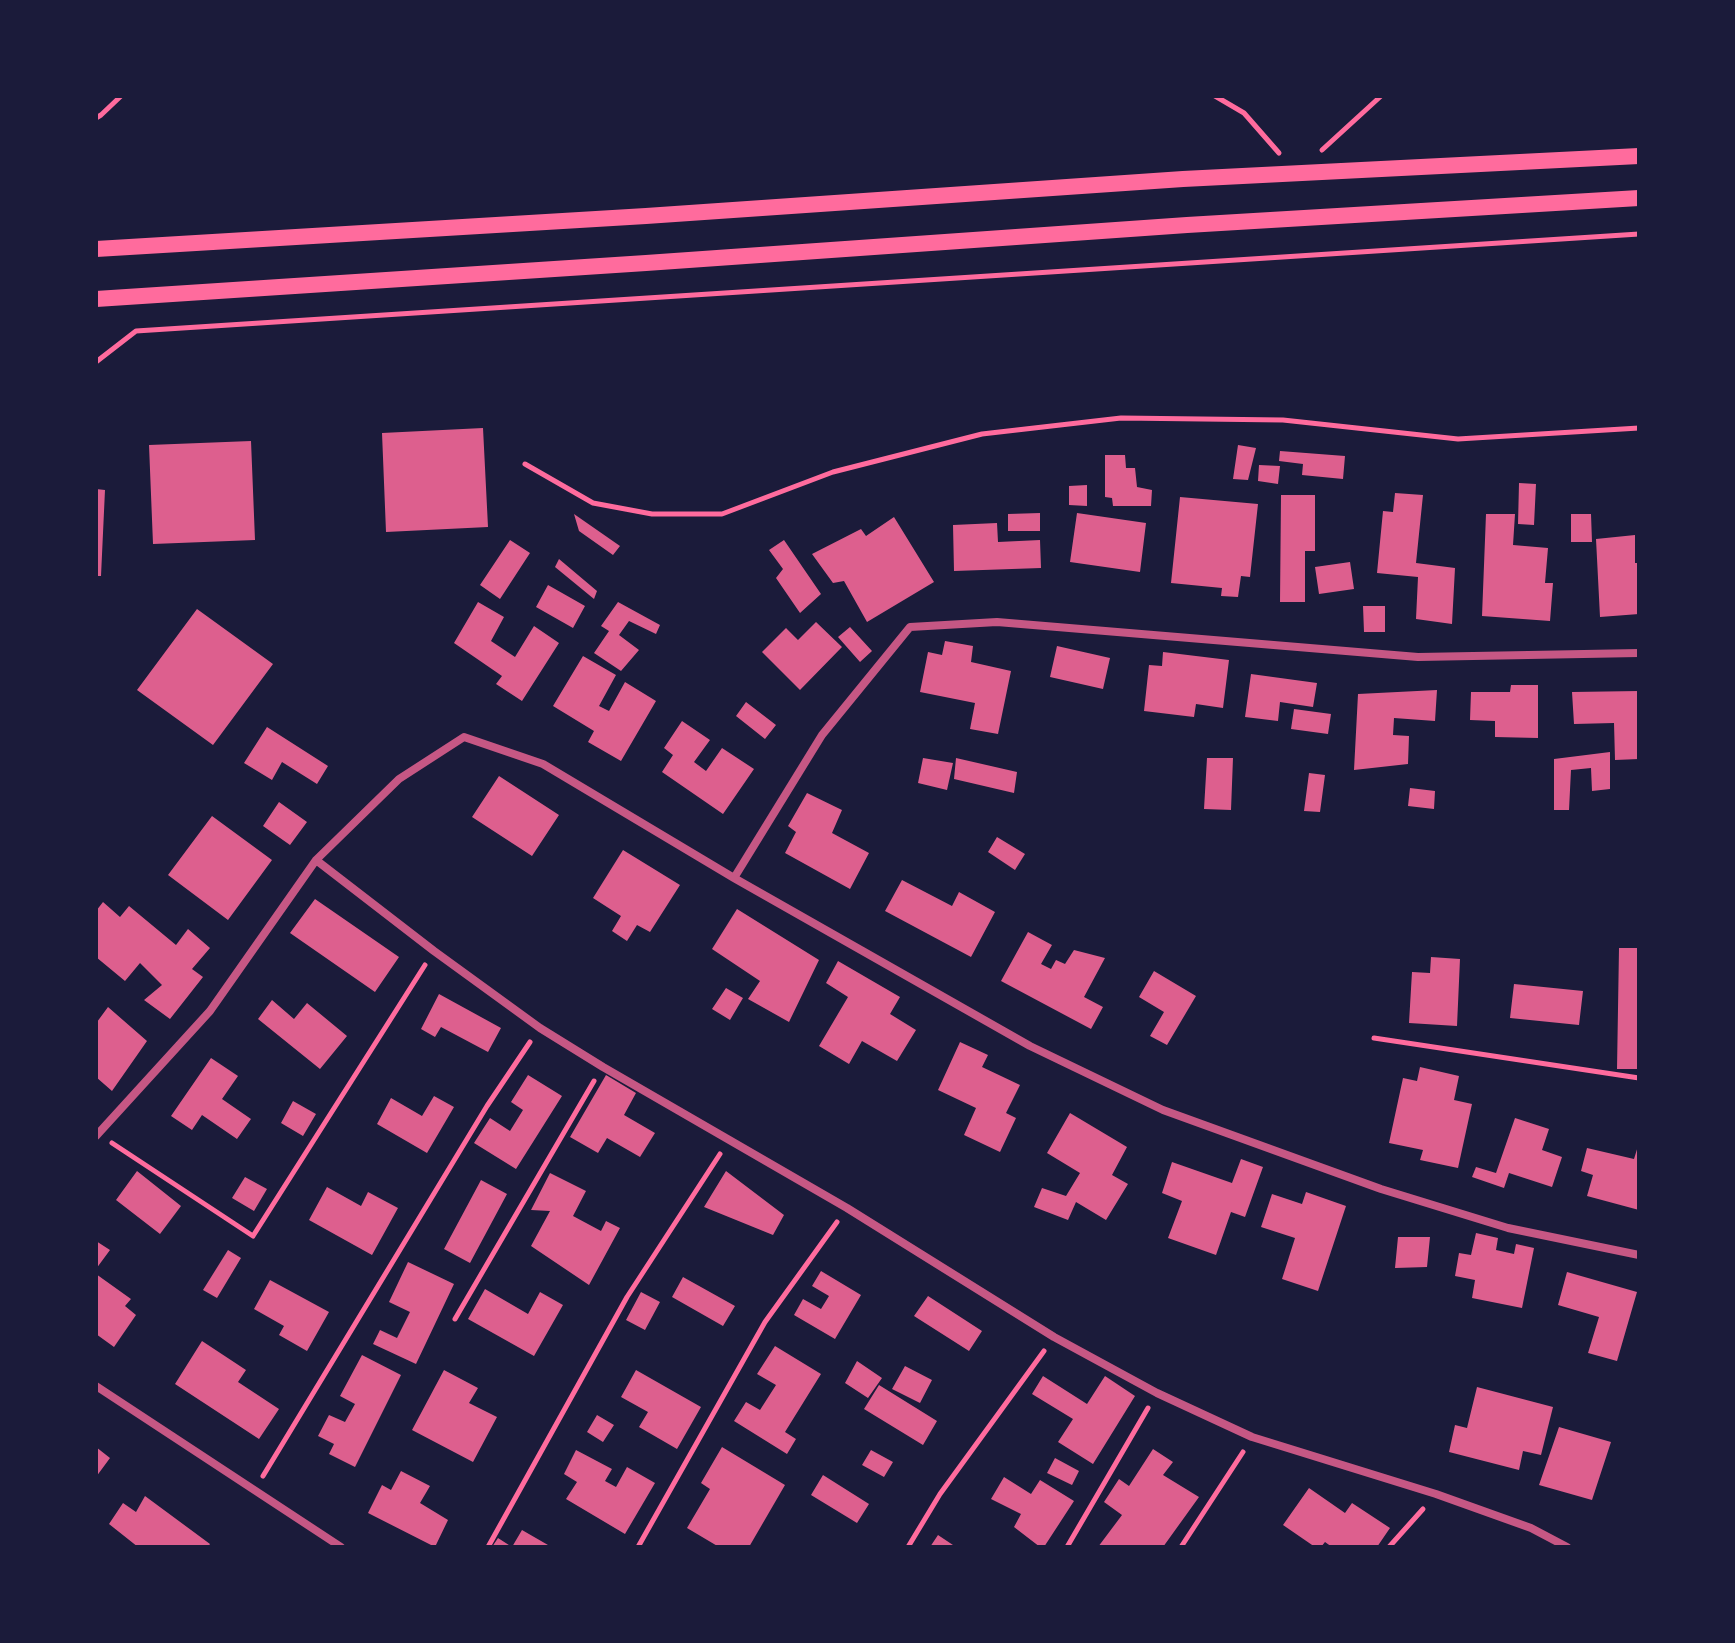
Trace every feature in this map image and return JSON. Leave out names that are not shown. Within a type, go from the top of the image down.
[{"type":"main road","points":[[96,249],[615,218],[1167,180],[1639,156]]},
{"type":"main road","points":[[96,299],[1187,225],[1639,198]]},
{"type":"street","points":[[734,878],[822,735],[910,627],[997,622],[1418,657],[1639,653]]},
{"type":"street","points":[[97,1135],[210,1011],[316,860],[399,779],[464,737],[543,764],[734,878],[1030,1046],[1163,1110],[1381,1189],[1508,1228],[1639,1255]]},
{"type":"street","points":[[316,860],[540,1028],[847,1208],[1054,1337],[1157,1393],[1252,1437],[1436,1494],[1531,1528],[1567,1547]]},
{"type":"street","points":[[96,1386],[341,1547]]},
{"type":"path","points":[[96,118],[121,96]]},
{"type":"path","points":[[1215,96],[1244,113],[1296,174],[1381,96]]},
{"type":"path","points":[[96,362],[136,331],[1639,234]]},
{"type":"path","points":[[525,464],[593,503],[652,514],[722,514],[833,472],[982,434],[1121,418],[1283,420],[1458,439],[1639,428]]},
{"type":"path","points":[[97,1135],[253,1236],[434,951]]},
{"type":"path","points":[[254,1490],[487,1106],[540,1028]]},
{"type":"path","points":[[1374,1038],[1639,1078]]},
{"type":"path","points":[[455,1319],[603,1067]]},
{"type":"path","points":[[488,1547],[627,1297],[729,1140]]},
{"type":"path","points":[[638,1547],[765,1322],[847,1208]]},
{"type":"path","points":[[908,1547],[940,1494],[1054,1337]]},
{"type":"path","points":[[1067,1547],[1157,1393]]},
{"type":"path","points":[[1181,1547],[1252,1437]]},
{"type":"path","points":[[1389,1547],[1436,1494]]},
{"type":"building","points":[[483,428],[488,527],[386,532],[382,433]]},
{"type":"building","points":[[251,441],[255,540],[153,544],[149,445]]},
{"type":"building","points":[[1238,445],[1256,448],[1248,480],[1233,479]]},
{"type":"building","points":[[1280,451],[1345,456],[1343,479],[1302,475],[1303,464],[1279,461]]},
{"type":"building","points":[[1105,455],[1125,455],[1126,468],[1135,468],[1137,487],[1152,490],[1151,506],[1113,506],[1112,498],[1105,497]]},
{"type":"building","points":[[1259,465],[1280,466],[1278,484],[1258,481]]},
{"type":"building","points":[[1519,483],[1536,484],[1534,525],[1518,524]]},
{"type":"building","points":[[1087,485],[1087,506],[1069,505],[1069,486]]},
{"type":"building","points":[[96,489],[105,490],[101,576],[96,576]]},
{"type":"building","points":[[1395,493],[1423,495],[1416,563],[1455,568],[1452,624],[1416,619],[1418,577],[1377,573],[1383,511],[1393,512]]},
{"type":"building","points":[[1281,495],[1315,495],[1315,551],[1305,551],[1305,602],[1280,602]]},
{"type":"building","points":[[1180,497],[1258,504],[1250,577],[1241,576],[1238,597],[1221,596],[1222,588],[1171,583]]},
{"type":"building","points":[[1040,513],[1040,531],[1008,531],[1008,514]]},
{"type":"building","points":[[1077,513],[1146,523],[1140,572],[1070,562]]},
{"type":"building","points":[[574,514],[620,546],[613,555],[579,531]]},
{"type":"building","points":[[1486,514],[1515,514],[1513,545],[1548,548],[1545,583],[1553,583],[1550,621],[1482,616]]},
{"type":"building","points":[[1571,514],[1591,514],[1592,542],[1571,542]]},
{"type":"building","points":[[894,517],[934,582],[867,622],[844,581],[833,583],[812,554],[861,529],[866,536]]},
{"type":"building","points":[[997,523],[998,542],[1040,540],[1041,568],[954,571],[953,525]]},
{"type":"building","points":[[1635,535],[1635,563],[1639,563],[1639,614],[1600,617],[1596,539]]},
{"type":"building","points":[[510,540],[530,553],[500,599],[480,585]]},
{"type":"building","points":[[784,540],[821,594],[800,613],[776,578],[783,569],[769,550]]},
{"type":"building","points":[[559,559],[597,591],[594,599],[555,567]]},
{"type":"building","points":[[1350,562],[1354,589],[1319,594],[1315,567]]},
{"type":"building","points":[[548,585],[585,606],[573,628],[536,607]]},
{"type":"building","points":[[478,602],[504,617],[491,641],[515,657],[534,626],[559,643],[522,701],[496,684],[502,676],[454,643]]},
{"type":"building","points":[[618,602],[660,625],[656,634],[629,621],[619,635],[639,650],[621,671],[594,653],[609,631],[601,626]]},
{"type":"building","points":[[1363,606],[1385,606],[1385,632],[1364,632]]},
{"type":"building","points":[[197,609],[273,664],[213,745],[137,690]]},
{"type":"building","points":[[816,622],[842,647],[800,690],[762,652],[786,628],[798,640]]},
{"type":"building","points":[[850,627],[872,651],[860,662],[838,637]]},
{"type":"building","points":[[945,641],[973,646],[971,662],[1011,671],[998,734],[970,729],[975,703],[920,692],[928,652],[942,655]]},
{"type":"building","points":[[1057,646],[1110,658],[1103,689],[1050,677]]},
{"type":"building","points":[[1163,652],[1229,660],[1223,708],[1196,704],[1194,717],[1144,711],[1149,665],[1162,666]]},
{"type":"building","points":[[583,656],[616,675],[599,706],[609,711],[625,682],[656,701],[621,761],[588,742],[594,731],[553,706]]},
{"type":"building","points":[[1251,674],[1317,683],[1313,707],[1280,702],[1278,721],[1245,717]]},
{"type":"building","points":[[1511,685],[1538,685],[1538,738],[1495,737],[1495,721],[1470,720],[1471,692],[1510,692]]},
{"type":"building","points":[[1437,690],[1435,721],[1394,718],[1393,735],[1409,736],[1408,764],[1354,770],[1358,694]]},
{"type":"building","points":[[1639,691],[1639,759],[1615,760],[1614,723],[1574,724],[1572,692]]},
{"type":"building","points":[[746,702],[776,725],[765,739],[736,716]]},
{"type":"building","points":[[1294,709],[1331,714],[1328,734],[1291,729]]},
{"type":"building","points":[[682,721],[710,740],[694,762],[706,771],[722,748],[754,769],[723,814],[662,772],[673,755],[664,748]]},
{"type":"building","points":[[267,727],[328,766],[317,784],[282,762],[272,780],[244,763]]},
{"type":"building","points":[[1610,752],[1610,789],[1592,791],[1591,768],[1571,770],[1569,810],[1554,810],[1554,759]]},
{"type":"building","points":[[923,758],[953,763],[947,790],[918,783]]},
{"type":"building","points":[[956,758],[1017,772],[1014,793],[954,779]]},
{"type":"building","points":[[1207,758],[1233,758],[1231,810],[1204,809]]},
{"type":"building","points":[[1309,773],[1325,775],[1320,812],[1304,811]]},
{"type":"building","points":[[499,776],[559,815],[532,856],[472,817]]},
{"type":"building","points":[[1410,788],[1435,791],[1434,809],[1408,806]]},
{"type":"building","points":[[807,793],[842,810],[832,833],[869,853],[850,889],[785,853],[796,832],[788,826]]},
{"type":"building","points":[[279,802],[307,822],[290,845],[263,826]]},
{"type":"building","points":[[212,816],[272,860],[228,920],[168,875]]},
{"type":"building","points":[[997,837],[1025,854],[1015,870],[988,852]]},
{"type":"building","points":[[623,850],[680,885],[650,932],[637,925],[627,941],[612,931],[621,916],[593,898]]},
{"type":"building","points":[[902,880],[952,906],[959,892],[995,912],[971,957],[885,911]]},
{"type":"building","points":[[315,899],[399,957],[375,992],[290,933]]},
{"type":"building","points":[[103,902],[120,917],[129,906],[176,945],[188,929],[210,948],[192,969],[203,977],[170,1019],[144,1000],[162,985],[140,963],[125,981],[96,957],[96,911]]},
{"type":"building","points":[[737,909],[819,960],[789,1022],[748,999],[760,981],[712,949]]},
{"type":"building","points":[[1028,932],[1052,945],[1041,964],[1051,969],[1056,960],[1065,964],[1074,950],[1105,958],[1084,997],[1103,1007],[1091,1029],[1001,981]]},
{"type":"building","points":[[1619,948],[1639,948],[1639,1069],[1617,1069]]},
{"type":"building","points":[[1431,957],[1460,959],[1457,1026],[1409,1023],[1412,972],[1430,973]]},
{"type":"building","points":[[838,961],[900,997],[890,1014],[916,1030],[897,1061],[862,1041],[849,1064],[819,1046],[848,997],[826,983]]},
{"type":"building","points":[[1154,971],[1196,996],[1167,1045],[1150,1036],[1164,1012],[1139,997]]},
{"type":"building","points":[[1514,984],[1583,991],[1579,1025],[1510,1018]]},
{"type":"building","points":[[726,988],[743,998],[730,1020],[712,1009]]},
{"type":"building","points":[[439,994],[501,1028],[488,1052],[441,1027],[435,1037],[421,1029]]},
{"type":"building","points":[[272,1000],[294,1019],[307,1003],[347,1036],[320,1069],[258,1019]]},
{"type":"building","points":[[108,1007],[147,1041],[112,1091],[96,1077],[96,1021]]},
{"type":"building","points":[[960,1042],[988,1055],[982,1067],[1020,1085],[1006,1113],[1016,1118],[1000,1152],[964,1135],[976,1108],[938,1090]]},
{"type":"building","points":[[211,1058],[238,1076],[222,1099],[251,1119],[237,1139],[202,1115],[192,1130],[171,1116]]},
{"type":"building","points":[[1420,1067],[1459,1076],[1454,1100],[1472,1104],[1458,1168],[1420,1160],[1423,1150],[1389,1143],[1403,1078],[1417,1081]]},
{"type":"building","points":[[528,1075],[562,1096],[516,1169],[474,1143],[490,1118],[510,1131],[523,1110],[511,1102]]},
{"type":"building","points":[[606,1075],[636,1093],[624,1115],[655,1133],[640,1157],[607,1138],[598,1153],[570,1137]]},
{"type":"building","points":[[434,1096],[454,1107],[427,1153],[377,1124],[391,1098],[422,1116]]},
{"type":"building","points":[[293,1101],[316,1114],[303,1136],[281,1123]]},
{"type":"building","points":[[1070,1113],[1127,1147],[1112,1175],[1128,1184],[1106,1220],[1076,1202],[1068,1220],[1034,1207],[1042,1188],[1066,1196],[1080,1173],[1047,1153]]},
{"type":"building","points":[[1515,1118],[1549,1129],[1542,1150],[1562,1157],[1552,1187],[1509,1173],[1504,1188],[1472,1177],[1476,1167],[1496,1173]]},
{"type":"building","points":[[1638,1146],[1639,1210],[1587,1196],[1593,1175],[1581,1171],[1587,1148],[1634,1159]]},
{"type":"building","points":[[1241,1159],[1263,1167],[1245,1217],[1231,1212],[1216,1255],[1168,1238],[1182,1201],[1162,1193],[1172,1162],[1232,1183]]},
{"type":"building","points":[[137,1171],[181,1206],[160,1234],[116,1200]]},
{"type":"building","points":[[726,1171],[784,1215],[773,1235],[704,1207]]},
{"type":"building","points":[[550,1173],[586,1191],[573,1216],[601,1231],[606,1221],[620,1228],[589,1285],[531,1246],[550,1211],[531,1210]]},
{"type":"building","points":[[245,1177],[267,1189],[254,1211],[232,1198]]},
{"type":"building","points":[[481,1180],[507,1194],[470,1263],[444,1249]]},
{"type":"building","points":[[327,1187],[361,1206],[368,1192],[398,1208],[372,1255],[309,1220]]},
{"type":"building","points":[[1306,1192],[1346,1206],[1318,1291],[1282,1279],[1295,1238],[1261,1227],[1272,1194],[1302,1204]]},
{"type":"building","points":[[1476,1233],[1498,1238],[1496,1250],[1514,1254],[1516,1244],[1534,1248],[1522,1308],[1472,1298],[1475,1280],[1455,1276],[1459,1253],[1471,1255]]},
{"type":"building","points":[[1398,1237],[1430,1237],[1427,1267],[1395,1268]]},
{"type":"building","points":[[96,1241],[110,1250],[96,1269]]},
{"type":"building","points":[[228,1250],[241,1258],[217,1298],[203,1290]]},
{"type":"building","points":[[408,1262],[454,1284],[416,1364],[373,1344],[380,1330],[397,1338],[410,1312],[389,1302]]},
{"type":"building","points":[[821,1271],[861,1295],[835,1339],[794,1315],[803,1299],[821,1309],[829,1296],[812,1286]]},
{"type":"building","points":[[1567,1272],[1637,1292],[1617,1361],[1588,1353],[1599,1317],[1558,1305]]},
{"type":"building","points":[[96,1274],[131,1299],[125,1306],[136,1315],[114,1347],[96,1334]]},
{"type":"building","points":[[683,1277],[735,1306],[723,1326],[672,1297]]},
{"type":"building","points":[[270,1280],[329,1312],[307,1351],[279,1335],[284,1326],[254,1309]]},
{"type":"building","points":[[485,1289],[528,1314],[540,1292],[563,1305],[534,1356],[468,1319]]},
{"type":"building","points":[[641,1292],[660,1302],[645,1330],[626,1320]]},
{"type":"building","points":[[928,1296],[982,1331],[969,1351],[914,1316]]},
{"type":"building","points":[[202,1341],[246,1370],[238,1382],[279,1409],[259,1439],[175,1384]]},
{"type":"building","points":[[775,1346],[821,1374],[785,1432],[796,1439],[787,1454],[734,1421],[746,1402],[760,1410],[776,1385],[757,1374]]},
{"type":"building","points":[[362,1355],[401,1375],[355,1467],[329,1454],[334,1444],[318,1436],[329,1415],[345,1422],[355,1404],[340,1396]]},
{"type":"building","points":[[857,1361],[882,1378],[868,1398],[845,1383]]},
{"type":"building","points":[[905,1366],[932,1380],[920,1403],[892,1389]]},
{"type":"building","points":[[444,1370],[478,1388],[469,1403],[497,1417],[473,1462],[412,1430]]},
{"type":"building","points":[[636,1370],[701,1407],[677,1449],[639,1427],[648,1412],[621,1397]]},
{"type":"building","points":[[1043,1376],[1087,1404],[1105,1376],[1135,1396],[1093,1464],[1058,1442],[1073,1419],[1032,1394]]},
{"type":"building","points":[[879,1385],[937,1421],[923,1445],[864,1409]]},
{"type":"building","points":[[1477,1387],[1553,1407],[1541,1455],[1523,1451],[1519,1470],[1449,1452],[1455,1425],[1467,1428]]},
{"type":"building","points":[[597,1415],[614,1425],[603,1442],[587,1432]]},
{"type":"building","points":[[1559,1427],[1611,1442],[1592,1500],[1539,1485]]},
{"type":"building","points":[[96,1447],[110,1458],[96,1477]]},
{"type":"building","points":[[722,1447],[785,1485],[749,1547],[719,1547],[687,1528],[710,1489],[701,1483]]},
{"type":"building","points":[[1153,1449],[1173,1462],[1163,1475],[1199,1497],[1163,1547],[1098,1547],[1122,1515],[1104,1502],[1119,1479],[1129,1486]]},
{"type":"building","points":[[576,1450],[612,1469],[605,1481],[616,1487],[627,1467],[655,1483],[625,1534],[566,1499],[577,1482],[564,1474]]},
{"type":"building","points":[[871,1450],[893,1462],[884,1477],[862,1465]]},
{"type":"building","points":[[1055,1458],[1079,1471],[1072,1485],[1047,1473]]},
{"type":"building","points":[[401,1471],[430,1486],[420,1503],[448,1520],[435,1547],[368,1513],[382,1485],[391,1490]]},
{"type":"building","points":[[823,1475],[869,1504],[857,1523],[811,1495]]},
{"type":"building","points":[[1004,1477],[1031,1494],[1040,1480],[1074,1501],[1044,1547],[1014,1527],[1021,1514],[991,1499]]},
{"type":"building","points":[[1309,1488],[1345,1513],[1352,1503],[1390,1528],[1377,1547],[1332,1547],[1325,1542],[1321,1547],[1315,1547],[1283,1525]]},
{"type":"building","points":[[145,1496],[210,1544],[208,1547],[138,1547],[109,1524],[123,1503],[136,1512]]},
{"type":"building","points":[[522,1530],[548,1545],[547,1547],[512,1547]]},
{"type":"building","points":[[938,1535],[956,1547],[930,1547]]},
{"type":"building","points":[[498,1538],[512,1547],[492,1547]]}]
